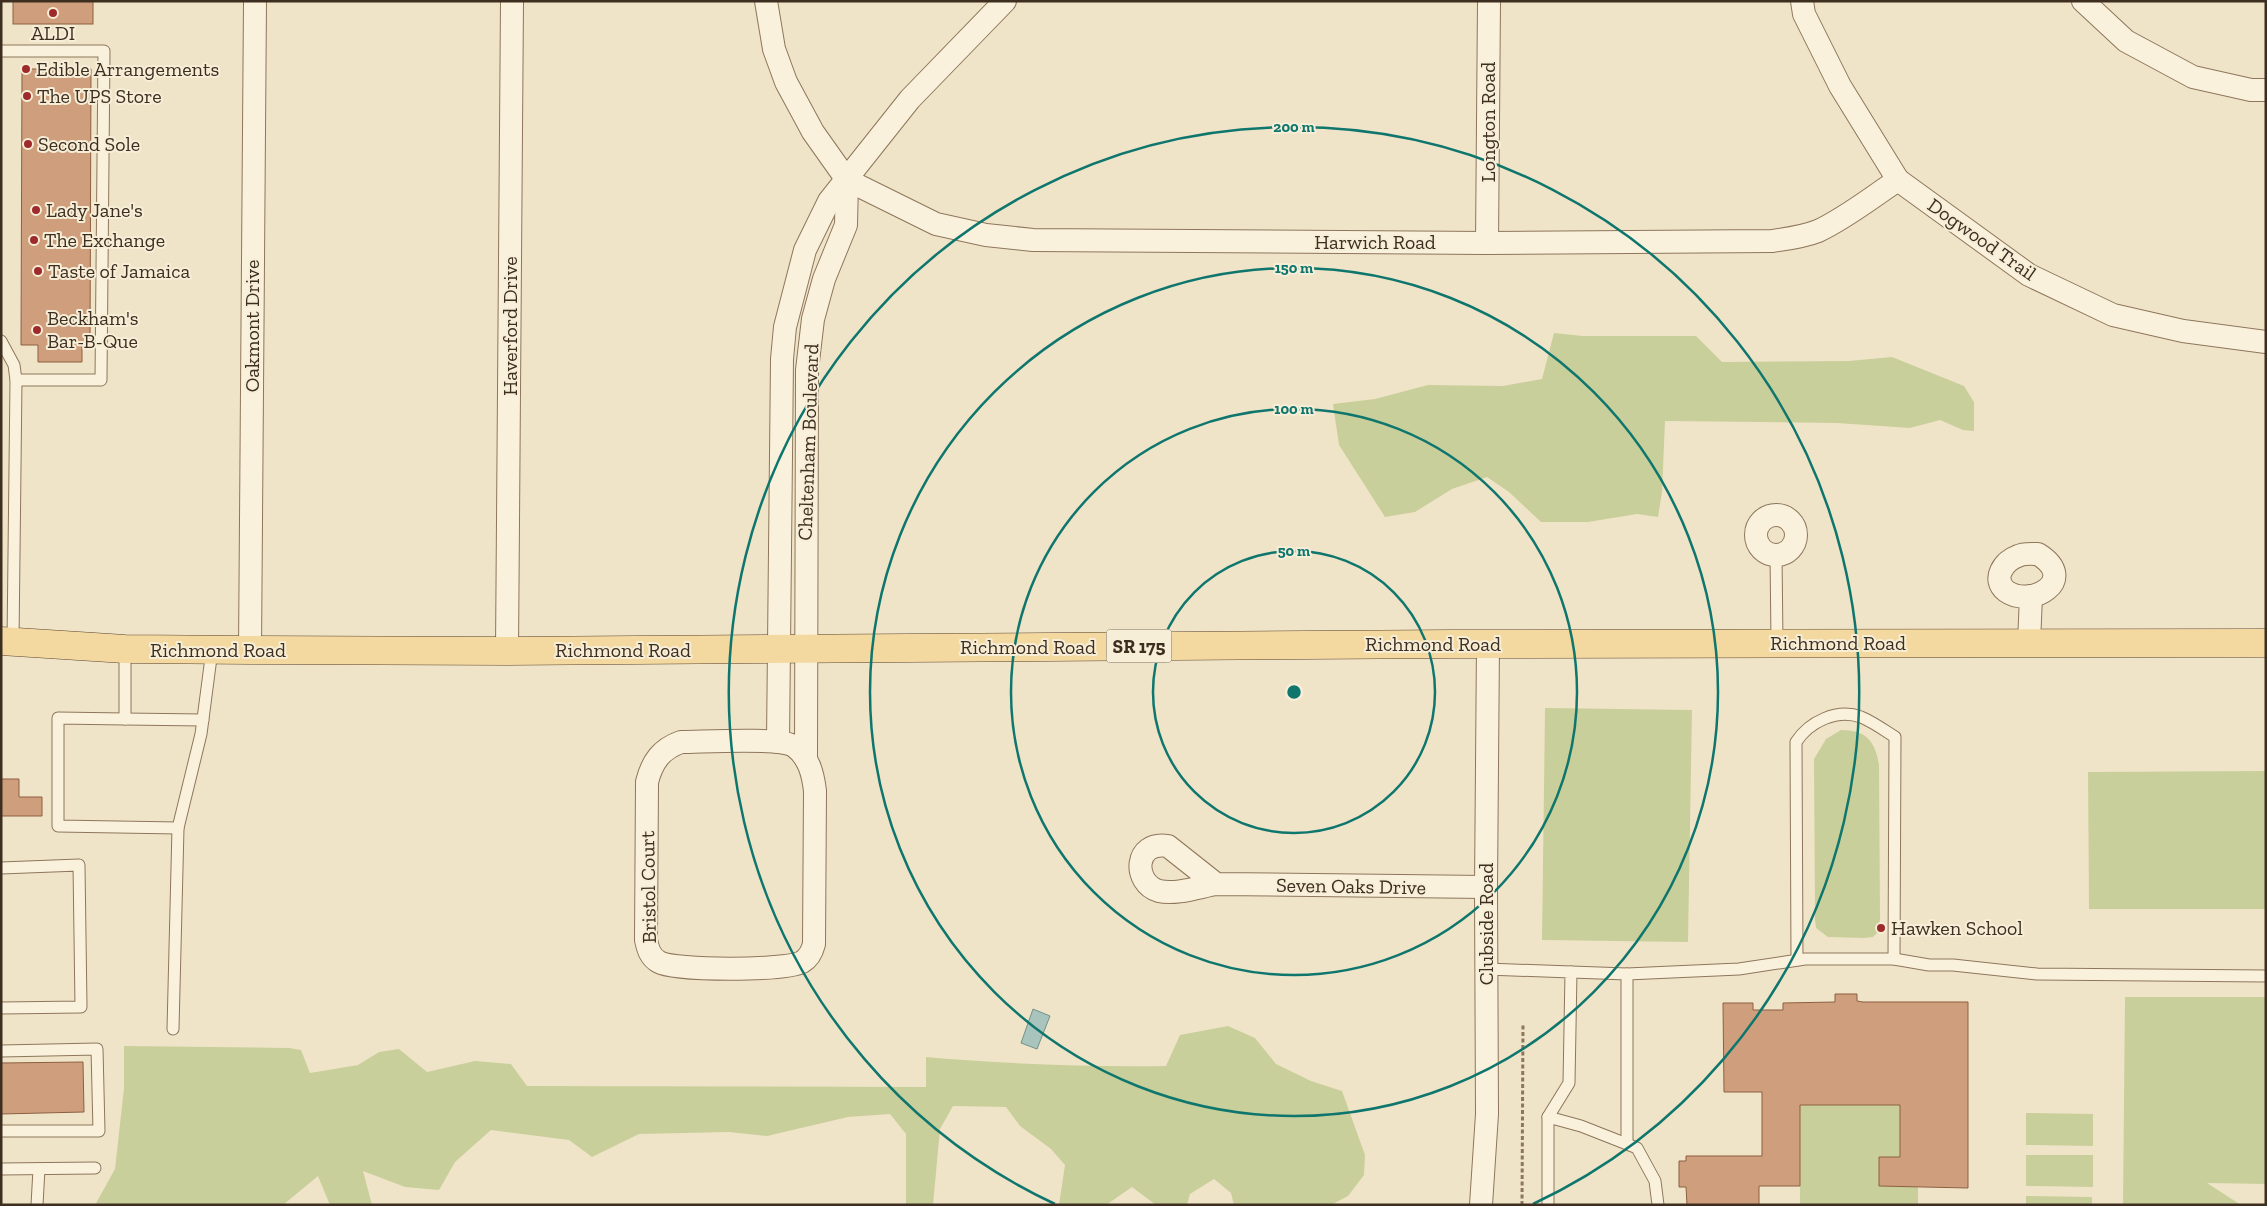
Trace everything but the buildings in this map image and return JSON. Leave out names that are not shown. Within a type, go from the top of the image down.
[{"type":"main road","name":"Richmond Road","points":[[7,641],[125,649],[212,650],[1777,643],[2266,643]]},
{"type":"street","name":"Oakmont Drive","points":[[250,650],[255,1]]},
{"type":"street","name":"Haverford Drive","points":[[507,650],[512,1]]},
{"type":"street","points":[[766,1],[774,49],[786,82],[813,132],[847,180],[910,99],[1005,1]]},
{"type":"street","name":"Longton Road","points":[[1487,243],[1489,1]]},
{"type":"street","name":"Dogwood Trail","points":[[1802,1],[1804,14],[1840,86],[1898,180],[2029,275],[2113,314],[2183,330],[2266,342]]},
{"type":"street","points":[[2083,1],[2126,41],[2193,77],[2251,90],[2266,90]]},
{"type":"street","name":"Harwich Road","points":[[847,180],[936,224],[986,235],[1023,239],[1487,243],[1772,241],[1795,238],[1818,231],[1898,180]]},
{"type":"street","name":"Cheltenham Boulevard","points":[[792,648],[807,370],[814,319],[820,295],[846,225],[847,180]]},
{"type":"street","points":[[2029,643],[2031,596]]},
{"type":"street","name":"Clubside Road","points":[[1480,1205],[1487,1114],[1488,644]]},
{"type":"street","points":[[778,742],[792,648]]},
{"type":"street","points":[[792,648],[806,759]]},
{"type":"street","name":"Bristol Court","points":[[681,742],[778,742],[795,747],[806,759],[812,771],[815,791],[814,944],[809,957],[801,963],[781,967],[688,969],[669,967],[658,962],[651,956],[646,940],[647,782],[656,760],[663,750],[681,742]]},
{"type":"street","name":"Seven Oaks Drive","points":[[1216,884],[1486,887]]},
{"type":"lane","points":[[1,51],[104,51],[101,380],[16,380]]},
{"type":"lane","points":[[1,341],[14,365],[16,380],[7,641]]},
{"type":"lane","points":[[1776,554],[1777,643]]},
{"type":"lane","points":[[125,649],[125,719]]},
{"type":"lane","points":[[173,1029],[178,828],[203,720],[212,650]]},
{"type":"lane","points":[[1797,960],[1796,742],[1804,730],[1816,722],[1843,714],[1859,716],[1895,737],[1894,959]]},
{"type":"lane","points":[[178,828],[58,826],[58,718],[203,720]]},
{"type":"lane","points":[[1,868],[79,865],[81,1007],[1,1008]]},
{"type":"lane","points":[[1486,969],[1627,974],[1749,969],[1797,960],[1894,959],[1929,965],[1953,965],[2037,974],[2266,976]]},
{"type":"lane","points":[[1548,1205],[1548,1116],[1568,1083],[1571,972]]},
{"type":"lane","points":[[1627,974],[1627,1144]]},
{"type":"lane","points":[[1,1052],[97,1049],[99,1131],[1,1131]]},
{"type":"lane","points":[[1548,1116],[1637,1148],[1655,1181],[1658,1205]]},
{"type":"lane","points":[[1,1169],[95,1168]]},
{"type":"lane","points":[[37,1205],[39,1169]]},
{"type":"path","points":[[1522,1205],[1523,1023]]},
{"type":"green space","points":[[1554,333],[1583,336],[1696,336],[1722,362],[1849,361],[1892,357],[1964,386],[1974,402],[1974,431],[1963,430],[1940,420],[1910,428],[1837,423],[1665,421],[1662,492],[1658,517],[1637,514],[1588,522],[1541,522],[1509,492],[1487,477],[1452,489],[1415,512],[1385,517],[1339,445],[1333,404],[1375,399],[1428,385],[1503,386],[1542,379]]},
{"type":"green space","points":[[1545,708],[1692,710],[1688,942],[1542,940]]},
{"type":"green space","points":[[1841,730],[1857,732],[1868,738],[1875,749],[1879,765],[1880,917],[1879,931],[1873,937],[1828,937],[1816,928],[1814,759],[1826,739]]},
{"type":"green space","points":[[2266,771],[2266,909],[2089,909],[2088,772]]},
{"type":"green space","points":[[2125,997],[2266,997],[2266,1184],[2207,1183],[2241,1205],[2123,1205]]},
{"type":"green space","points":[[1228,1026],[1255,1038],[1276,1064],[1311,1081],[1342,1091],[1365,1155],[1364,1175],[1348,1196],[1331,1205],[1234,1205],[1231,1193],[1214,1179],[1190,1194],[1187,1205],[1156,1205],[1132,1187],[1106,1205],[1059,1205],[1065,1165],[1051,1149],[1020,1126],[1006,1107],[953,1106],[940,1129],[933,1205],[906,1205],[906,1134],[890,1114],[848,1117],[767,1136],[729,1132],[639,1134],[592,1157],[569,1140],[491,1130],[455,1162],[439,1190],[405,1187],[363,1171],[372,1205],[330,1205],[318,1176],[283,1205],[95,1205],[115,1169],[124,1088],[124,1046],[289,1048],[301,1050],[310,1073],[358,1065],[379,1052],[399,1049],[427,1072],[475,1061],[511,1064],[527,1086],[926,1087],[926,1057],[986,1062],[1166,1066],[1180,1035]]},
{"type":"green space","points":[[1800,1105],[1900,1105],[1900,1157],[1879,1157],[1879,1186],[1909,1186],[1918,1178],[1918,1205],[1800,1205]]},
{"type":"green space","points":[[2026,1113],[2093,1114],[2093,1146],[2026,1145]]},
{"type":"green space","points":[[2026,1155],[2093,1155],[2093,1187],[2026,1186]]},
{"type":"green space","points":[[2026,1196],[2092,1197],[2092,1205],[2026,1205]]},
{"type":"water","points":[[1033,1009],[1050,1016],[1037,1049],[1021,1043]]},
{"type":"place","name":"ALDI","points":[[53,13]]},
{"type":"place","name":"Edible Arrangements","points":[[26,69]]},
{"type":"place","name":"The UPS Store","points":[[27,96]]},
{"type":"place","name":"Second Sole","points":[[28,144]]},
{"type":"place","name":"Lady Jane's","points":[[36,210]]},
{"type":"place","name":"The Exchange","points":[[34,240]]},
{"type":"place","name":"Taste of Jamaica","points":[[38,271]]},
{"type":"place","name":"Beckham's Bar-B-Que","points":[[37,330]]},
{"type":"place","name":"Hawken School","points":[[1881,928]]}]
